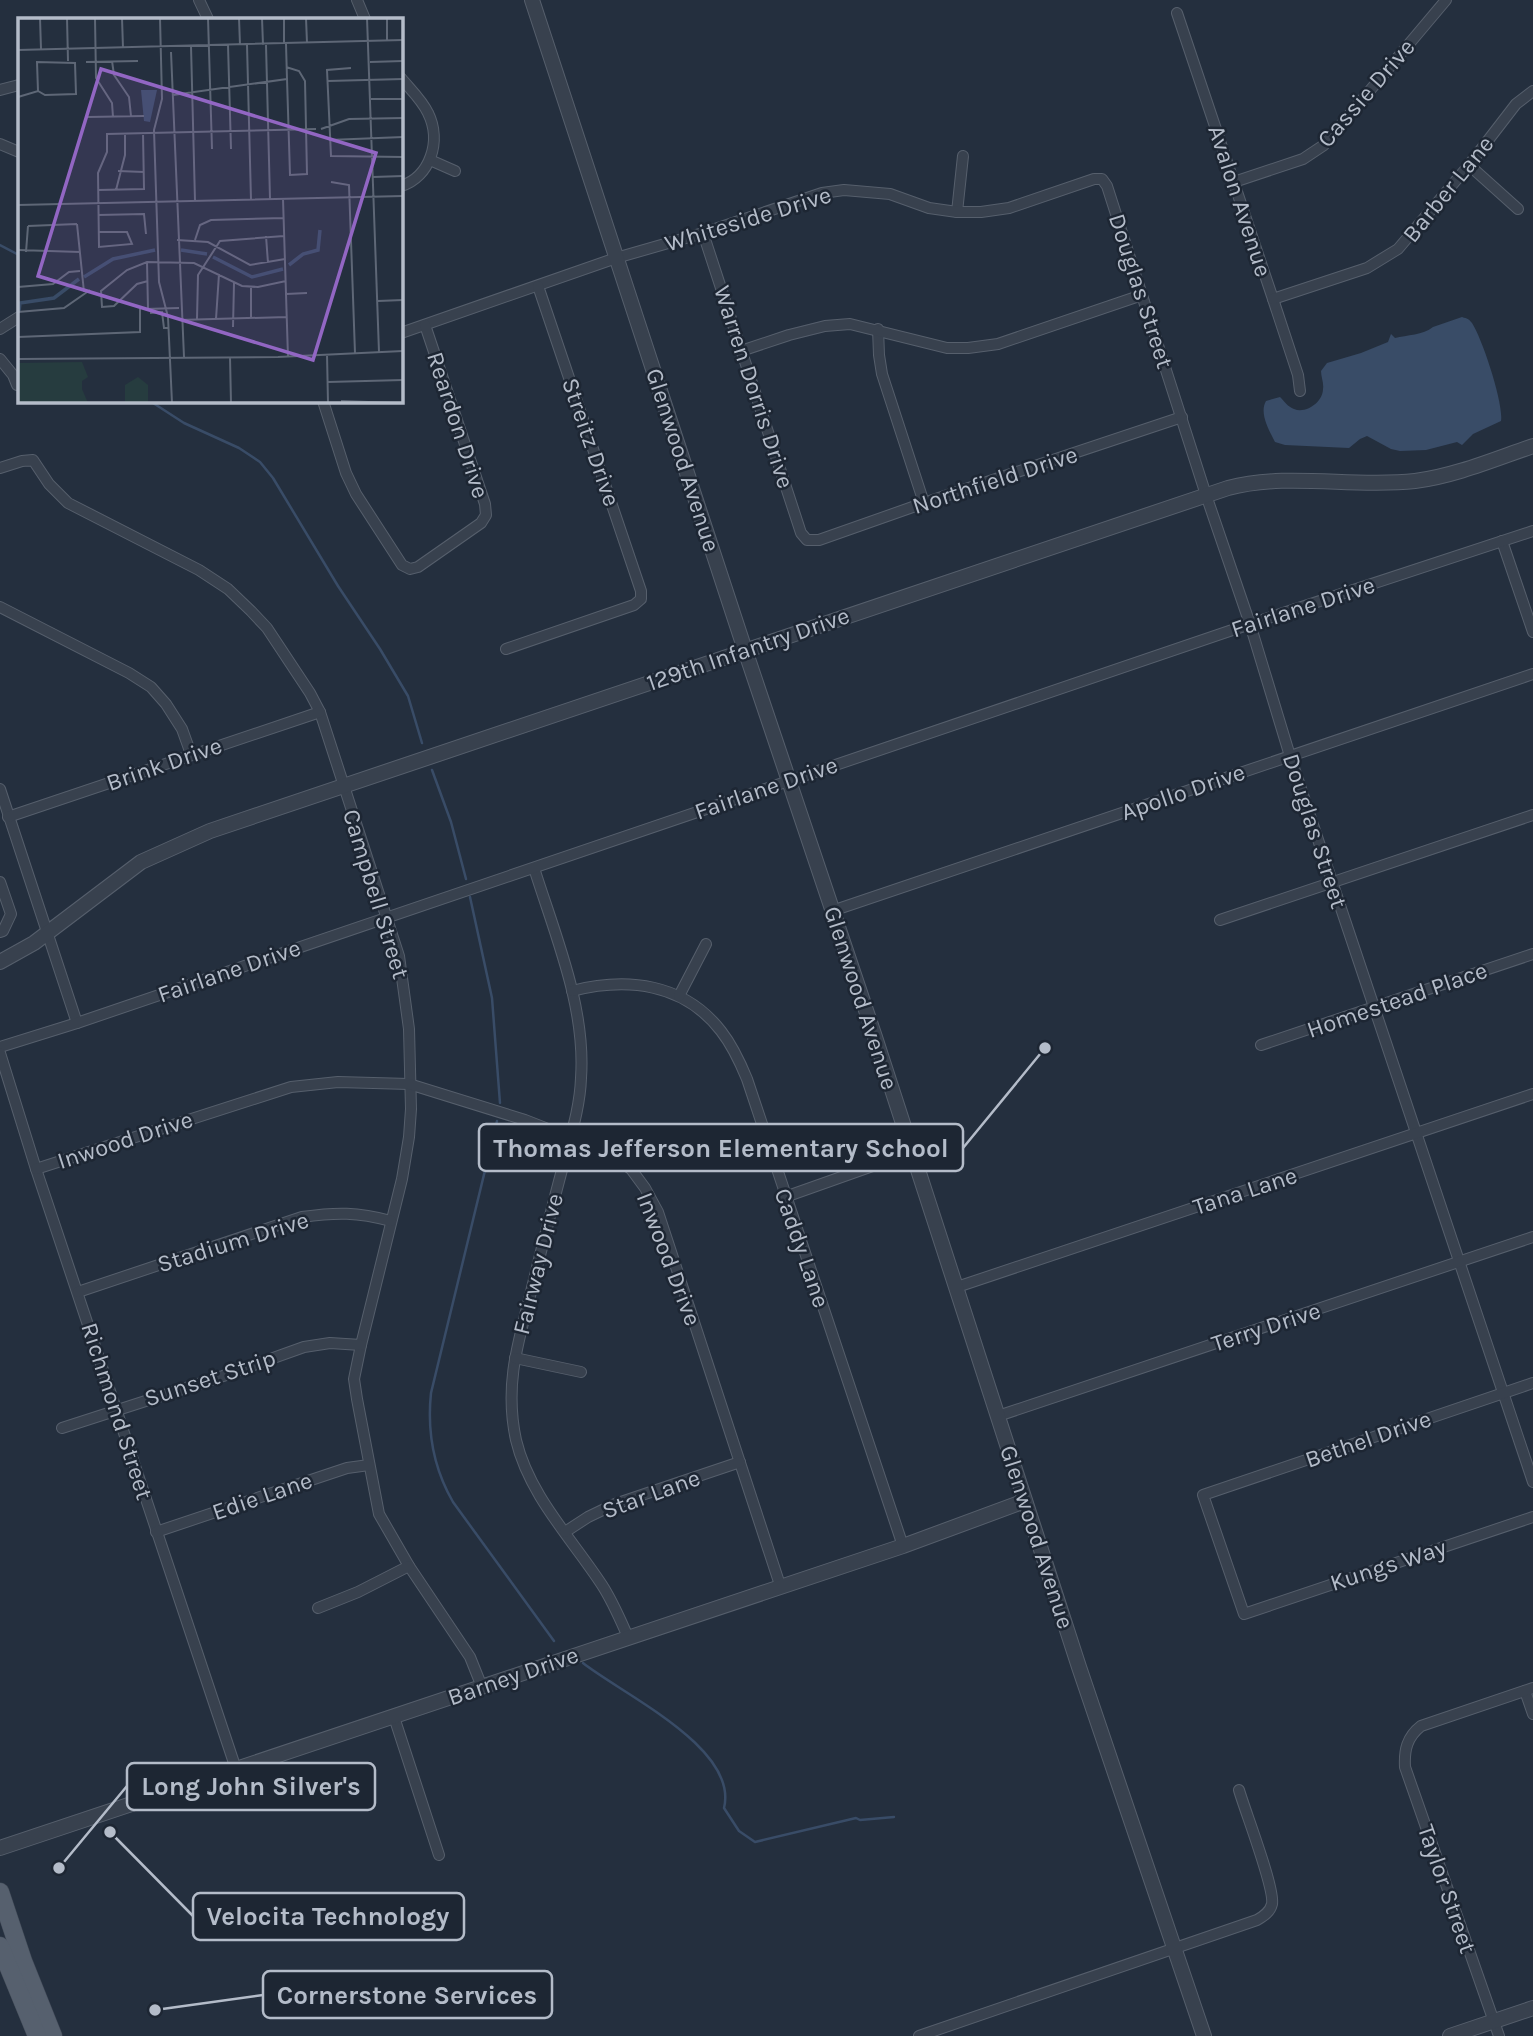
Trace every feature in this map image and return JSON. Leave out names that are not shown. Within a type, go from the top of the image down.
[{"type":"main road","points":[[0,1892],[23,1961],[53,2036]]},
{"type":"main road","points":[[0,1946],[37,2036]]},
{"type":"street","points":[[199,0],[208,18]]},
{"type":"street","points":[[357,0],[365,18]]},
{"type":"street","name":"Glenwood Avenue","points":[[532,0],[957,1287],[1101,1734],[1204,2036]]},
{"type":"street","name":"Cassie Drive","points":[[1234,182],[1303,159],[1324,145],[1446,0]]},
{"type":"street","name":"Avalon Avenue","points":[[1177,13],[1273,299],[1300,391]]},
{"type":"street","points":[[402,79],[428,112],[433,127],[430,160],[422,174],[413,182],[402,186]]},
{"type":"street","points":[[0,90],[18,85]]},
{"type":"street","name":"Barber Lane","points":[[1273,299],[1367,268],[1398,249],[1516,104],[1533,91]]},
{"type":"street","points":[[0,144],[18,152]]},
{"type":"street","points":[[957,212],[963,156]]},
{"type":"street","points":[[430,160],[455,172]]},
{"type":"street","points":[[1469,165],[1517,209]]},
{"type":"street","name":"Whiteside Drive","points":[[402,333],[617,258],[703,233],[822,193],[844,190],[890,194],[929,208],[981,212],[1009,208],[1094,179],[1102,179]]},
{"type":"street","name":"Douglas Street","points":[[1102,179],[1107,186],[1250,624],[1290,756],[1533,1482]]},
{"type":"street","name":"Warren Dorris Drive","points":[[703,233],[801,533],[807,540]]},
{"type":"street","name":"Streitz Drive","points":[[506,649],[634,605],[640,599],[641,591],[538,286]]},
{"type":"street","points":[[741,351],[825,326],[850,324],[947,348],[998,344],[1142,295]]},
{"type":"street","points":[[0,329],[18,318]]},
{"type":"street","name":"Reardon Drive","points":[[323,402],[346,473],[356,494],[402,565],[410,569],[418,567],[481,523],[486,516],[485,504],[425,325]]},
{"type":"street","points":[[878,330],[878,355],[882,374],[924,503]]},
{"type":"street","points":[[0,359],[13,375],[17,385]]},
{"type":"street","name":"Northfield Drive","points":[[807,540],[818,540],[1182,417]]},
{"type":"street","name":"129th Infantry Drive","points":[[0,962],[26,948],[141,862],[210,831],[745,650],[1247,482],[1415,481],[1454,472],[1533,446]]},
{"type":"street","name":"Campbell Street","points":[[0,468],[33,460],[49,484],[68,503],[199,570],[228,589],[267,628],[320,712],[399,956],[409,1029],[411,1109],[405,1165],[354,1379],[379,1514],[470,1657],[482,1687]]},
{"type":"street","name":"Fairlane Drive","points":[[0,1047],[1250,624],[1533,531]]},
{"type":"street","points":[[1502,541],[1533,632]]},
{"type":"street","points":[[0,607],[130,673],[151,687],[182,729],[191,754]]},
{"type":"street","name":"Apollo Drive","points":[[832,911],[1533,674]]},
{"type":"street","name":"Brink Drive","points":[[6,824],[191,754],[320,712]]},
{"type":"street","points":[[0,789],[6,824],[77,1023]]},
{"type":"street","points":[[1220,920],[1533,815]]},
{"type":"street","name":"Fairway Drive","points":[[534,868],[572,991],[582,1041],[581,1080],[570,1138],[515,1358],[510,1386],[511,1411],[527,1474],[614,1604],[628,1637]]},
{"type":"street","points":[[0,882],[12,914],[0,932]]},
{"type":"street","points":[[679,996],[706,944]]},
{"type":"street","name":"Homestead Place","points":[[1261,1045],[1533,954]]},
{"type":"street","name":"Caddy Lane","points":[[572,991],[594,985],[625,983],[651,986],[679,996],[703,1012],[721,1030],[736,1054],[747,1079],[903,1546]]},
{"type":"street","name":"Richmond Street","points":[[0,1053],[36,1169],[236,1769]]},
{"type":"street","name":"Inwood Drive","points":[[36,1169],[290,1087],[338,1082],[409,1084],[525,1120],[614,1157],[631,1169],[645,1188],[657,1212],[780,1586]]},
{"type":"street","name":"Tana Lane","points":[[957,1287],[1533,1094]]},
{"type":"street","points":[[785,1197],[912,1152]]},
{"type":"street","name":"Stadium Drive","points":[[78,1292],[302,1217],[333,1213],[363,1214],[391,1221]]},
{"type":"street","name":"Terry Drive","points":[[999,1416],[1533,1237]]},
{"type":"street","name":"Sunset Strip","points":[[62,1428],[304,1347],[330,1343],[361,1345]]},
{"type":"street","points":[[515,1358],[582,1372]]},
{"type":"street","name":"Bethel Drive","points":[[1244,1614],[1203,1495],[1533,1383]]},
{"type":"street","name":"Star Lane","points":[[565,1532],[615,1504],[740,1462]]},
{"type":"street","name":"Edie Lane","points":[[156,1532],[347,1468],[369,1465]]},
{"type":"street","name":"Barney Drive","points":[[0,1848],[903,1546],[1025,1501]]},
{"type":"street","name":"Kungs Way","points":[[1244,1614],[1533,1517]]},
{"type":"street","points":[[318,1608],[410,1566]]},
{"type":"street","points":[[1529,1689],[1533,1714]]},
{"type":"street","name":"Taylor Street","points":[[1499,2036],[1405,1767],[1404,1755],[1408,1741],[1421,1726],[1529,1689]]},
{"type":"street","points":[[394,1717],[439,1855]]},
{"type":"street","points":[[919,2036],[1175,1950],[1257,1920],[1266,1914],[1272,1905],[1268,1881],[1238,1790]]},
{"type":"street","points":[[1450,2036],[1533,2008]]},
{"type":"water","points":[[1462,317],[1472,323],[1481,342],[1496,386],[1501,421],[1473,434],[1462,445],[1457,442],[1426,450],[1391,449],[1367,436],[1349,448],[1285,445],[1275,442],[1264,416],[1266,401],[1280,397],[1294,409],[1304,410],[1317,402],[1322,394],[1321,371],[1327,363],[1388,342],[1391,334],[1395,338],[1420,333]]},
{"type":"waterway","points":[[0,245],[18,254]]},
{"type":"waterway","points":[[152,402],[184,423],[239,448],[260,462],[273,478],[408,696],[422,743]]},
{"type":"waterway","points":[[432,770],[451,822],[466,879]]},
{"type":"waterway","points":[[470,897],[492,998],[500,1103]]},
{"type":"waterway","points":[[497,1121],[431,1393],[431,1435],[441,1476],[453,1502],[554,1641]]},
{"type":"waterway","points":[[583,1663],[649,1707],[696,1744],[714,1764],[724,1786],[724,1808],[739,1831],[755,1842],[856,1818],[860,1820],[894,1817]]},
{"type":"place","name":"Thomas Jefferson Elementary School","points":[[1045,1048]]},
{"type":"place","name":"Velocita Technology","points":[[110,1832]]},
{"type":"place","name":"Long John Silver's","points":[[59,1868]]},
{"type":"place","name":"Cornerstone Services","points":[[155,2010]]}]
